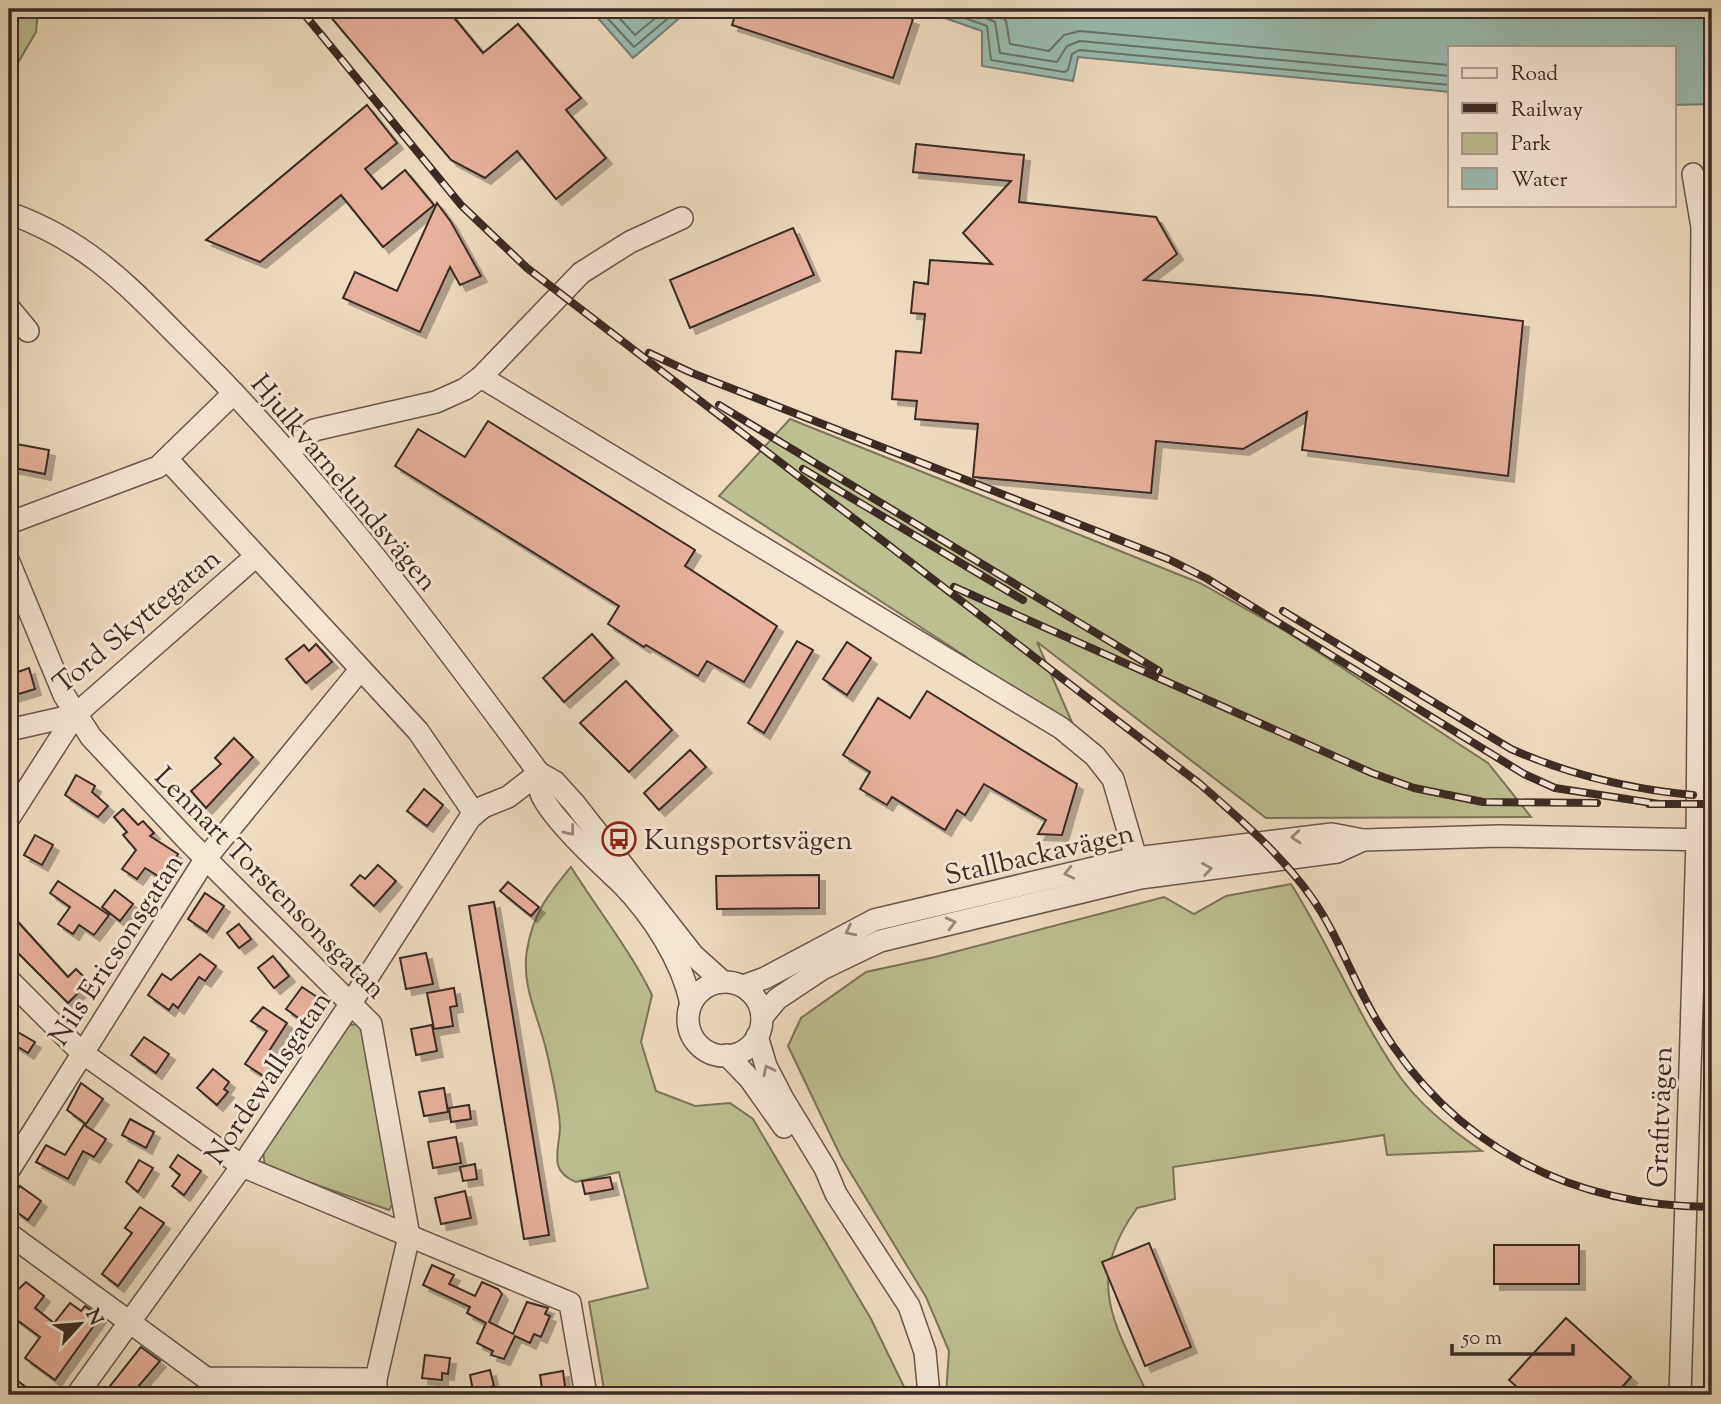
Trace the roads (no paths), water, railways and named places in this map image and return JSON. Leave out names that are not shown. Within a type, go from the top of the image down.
[{"type":"street","name":"Grafitvägen","points":[[1681,1395],[1704,840],[1702,227],[1693,174]]},
{"type":"street","name":"Hjulkvarnelundsvägen","points":[[9,213],[58,233],[120,277],[290,451],[374,556],[539,773],[555,782],[574,803],[694,955],[733,984]]},
{"type":"street","points":[[290,451],[314,430],[436,402],[465,389],[481,377],[581,273],[630,242],[682,218]]},
{"type":"street","points":[[9,308],[28,331]]},
{"type":"street","points":[[481,377],[1061,728],[1096,756],[1110,773],[1136,858]]},
{"type":"street","points":[[9,523],[133,479],[167,459],[234,393]]},
{"type":"street","points":[[167,459],[418,731],[474,813],[508,797],[539,773]]},
{"type":"street","name":"Tord Skyttegatan","points":[[9,730],[75,715],[255,557]]},
{"type":"street","name":"Lennart Torstensonsgatan","points":[[9,562],[64,695],[91,737],[206,858],[371,1024],[376,1038],[409,1236],[376,1387]]},
{"type":"street","name":"Nils Ericsonsgatan","points":[[9,1170],[81,1052],[206,858],[360,670]]},
{"type":"street","points":[[9,818],[75,715]]},
{"type":"street","name":"Hjulkvarnelundsvägen","points":[[539,773],[540,792],[557,816],[588,853],[621,884],[657,929],[688,988],[691,1004]]},
{"type":"street","name":"Nordewallsgatan","points":[[77,1395],[242,1166],[474,813]]},
{"type":"street","name":"Stallbackavägen","points":[[733,984],[765,978],[874,920],[1136,858],[1332,834],[1363,840],[1500,836],[1704,840]]},
{"type":"street","name":"Stallbackavägen","points":[[759,1026],[777,999],[795,986],[851,953],[880,941],[1140,878],[1337,852],[1363,840]]},
{"type":"street","points":[[9,980],[81,1052],[242,1166],[570,1303],[586,1395]]},
{"type":"street","points":[[759,1026],[746,1049],[727,1055],[710,1053],[694,1039],[688,1018],[691,1004],[704,988],[733,984],[757,1000],[766,1066],[825,1168],[836,1194],[909,1306],[925,1352],[929,1395]]},
{"type":"street","points":[[727,1055],[770,1106],[816,1177],[836,1194]]},
{"type":"street","points":[[9,1234],[206,1378],[376,1387]]},
{"type":"water","points":[[590,9],[690,9],[633,58]]},
{"type":"water","points":[[919,9],[1712,9],[1712,104],[1676,105],[1676,46],[1448,46],[1448,92],[1078,57],[1073,81],[982,66],[982,31]]},
{"type":"railway","points":[[300,9],[461,205],[527,268],[1200,784],[1230,810],[1287,867],[1312,898],[1379,1024],[1409,1067],[1442,1104],[1480,1136],[1520,1161],[1564,1181],[1611,1195],[1660,1204],[1712,1207]]},
{"type":"railway","points":[[649,353],[692,373],[1168,559],[1206,578],[1524,774],[1555,788],[1659,804]]},
{"type":"railway","points":[[719,405],[1159,671]]},
{"type":"railway","points":[[803,469],[1023,600]]},
{"type":"railway","points":[[954,587],[1372,773],[1414,788],[1483,802],[1597,803]]},
{"type":"railway","points":[[1283,611],[1511,749],[1600,779],[1693,795]]},
{"type":"railway","points":[[1649,804],[1712,804]]},
{"type":"place","name":"Kungsportsvägen","points":[[619,839]]}]
